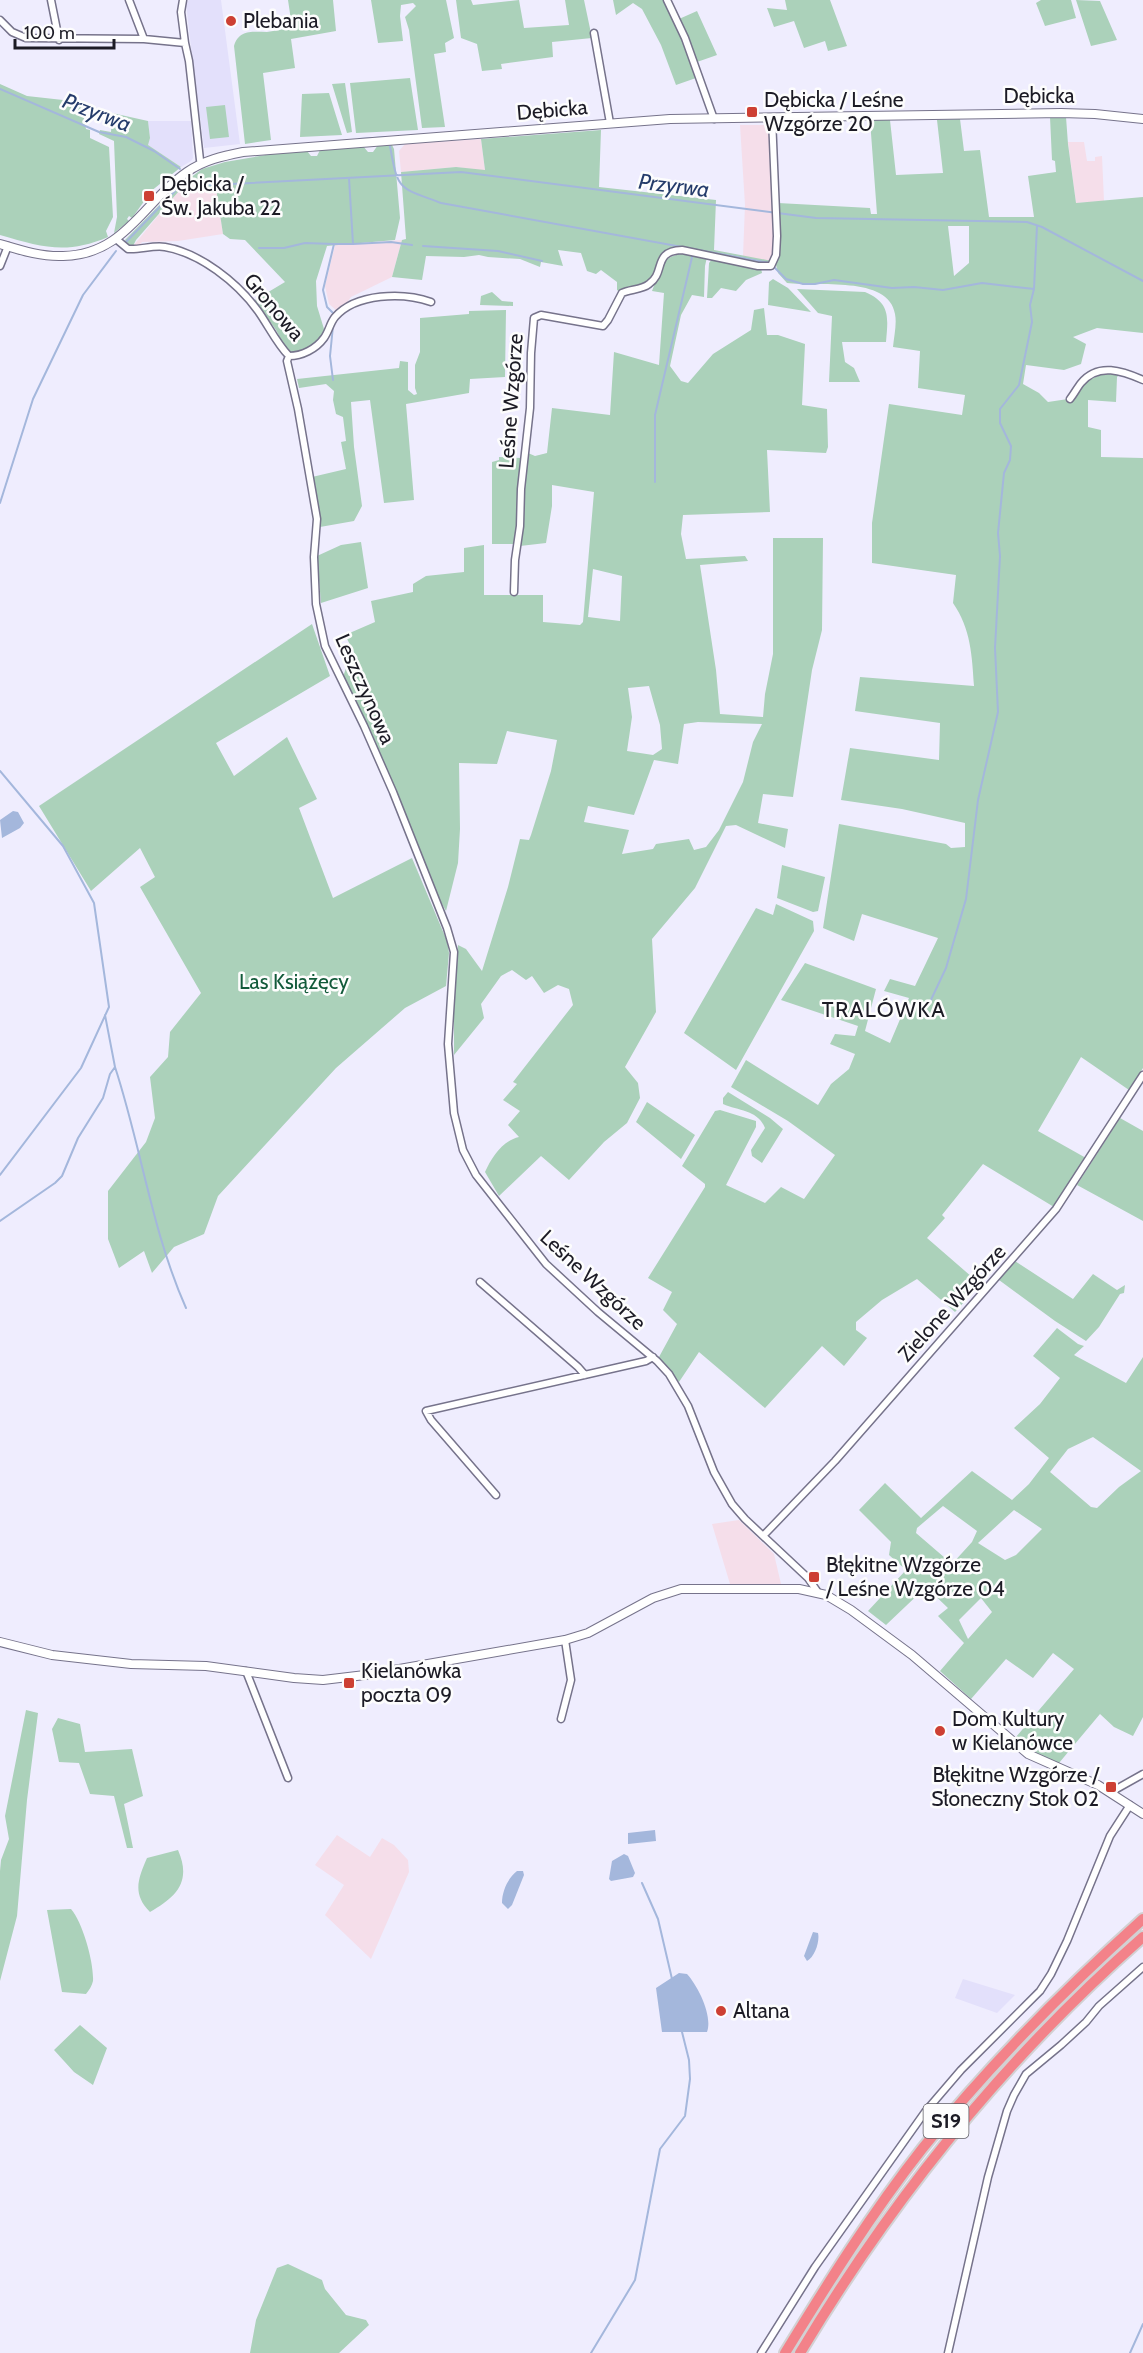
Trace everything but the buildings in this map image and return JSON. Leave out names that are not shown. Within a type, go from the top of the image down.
[{"type":"highway","name":"S19","points":[[785,2353],[841,2263],[923,2149],[994,2065],[1036,2020],[1143,1919]]},
{"type":"highway","name":"S19","points":[[800,2353],[853,2267],[890,2213],[963,2120],[1006,2069],[1062,2012],[1143,1937]]},
{"type":"street","points":[[51,0],[59,40]]},
{"type":"street","points":[[129,0],[144,39]]},
{"type":"street","points":[[183,0],[181,12],[202,163]]},
{"type":"street","points":[[667,0],[685,38],[714,119]]},
{"type":"street","points":[[0,20],[12,32],[26,38],[144,39],[185,43]]},
{"type":"street","points":[[594,33],[610,123]]},
{"type":"street","name":"Dębicka","points":[[4,245],[47,255],[75,256],[102,248],[134,225],[176,180],[216,157],[243,152],[610,123],[714,119],[1068,113],[1143,119]]},
{"type":"street","name":"Leśne Wzgórze","points":[[514,592],[521,489],[531,408],[531,353],[534,318],[541,315],[603,326],[622,293],[648,285],[655,278],[661,260],[672,251],[682,250],[758,266],[771,266],[776,255],[772,118]]},
{"type":"street","name":"Gronowa","points":[[116,239],[128,249],[162,247],[174,249],[226,276],[254,305],[289,356],[297,356],[319,344],[333,319],[350,305],[400,295],[411,295],[431,302]]},
{"type":"street","points":[[0,266],[4,245]]},
{"type":"street","name":"Leszczynowa","points":[[289,356],[287,361],[298,409],[317,519],[314,557],[316,604],[325,646],[393,792],[441,912],[454,952]]},
{"type":"street","points":[[1070,399],[1083,381],[1103,370],[1117,369],[1143,380]]},
{"type":"street","name":"Leśne Wzgórze","points":[[454,952],[448,1044],[454,1113],[463,1150],[476,1174],[546,1264],[653,1358],[680,1390],[726,1496],[745,1520],[808,1578],[817,1591]]},
{"type":"street","name":"Zielone Wzgórze","points":[[763,1536],[835,1461],[1056,1209],[1143,1075]]},
{"type":"street","points":[[480,1282],[585,1375]]},
{"type":"street","points":[[496,1495],[431,1420],[426,1411],[653,1358]]},
{"type":"street","points":[[0,1642],[38,1652],[97,1660],[150,1665],[206,1666],[294,1678],[337,1679],[565,1640],[588,1633],[653,1598],[681,1589],[817,1591],[838,1601],[912,1655],[1028,1754],[1111,1792],[1143,1814]]},
{"type":"street","points":[[561,1719],[571,1680],[565,1640]]},
{"type":"street","points":[[246,1671],[288,1778]]},
{"type":"street","points":[[1111,1792],[1143,1774]]},
{"type":"street","points":[[761,2353],[815,2267],[925,2112],[961,2070],[1040,1991],[1067,1941],[1110,1836],[1130,1805]]},
{"type":"street","points":[[948,2353],[988,2177],[1007,2111],[1014,2095],[1026,2074],[1061,2045],[1086,2022],[1099,2006],[1143,1967]]},
{"type":"shaded area","points":[[189,0],[221,0],[240,144],[204,148],[186,3]]},
{"type":"shaded area","points":[[148,121],[191,121],[193,158],[191,161],[181,167],[147,145],[150,138]]},
{"type":"shaded area","points":[[740,125],[768,125],[773,180],[774,251],[769,261],[743,256],[745,205]]},
{"type":"shaded area","points":[[481,139],[485,171],[456,167],[401,172],[399,151],[405,144]]},
{"type":"shaded area","points":[[1068,142],[1084,142],[1087,161],[1095,161],[1095,157],[1102,156],[1104,201],[1076,203]]},
{"type":"shaded area","points":[[191,182],[202,188],[216,188],[223,234],[178,241],[142,242],[139,246],[133,246],[176,194]]},
{"type":"shaded area","points":[[402,240],[392,277],[351,297],[344,307],[337,311],[329,304],[325,286],[335,245]]},
{"type":"shaded area","points":[[739,1520],[774,1554],[781,1584],[730,1584],[712,1524]]},
{"type":"shaded area","points":[[337,1835],[370,1857],[382,1838],[394,1845],[408,1860],[409,1872],[371,1959],[325,1915],[344,1885],[315,1865]]},
{"type":"shaded area","points":[[963,1979],[1015,1995],[997,2013],[955,1998]]},
{"type":"green space","points":[[288,0],[333,0],[336,31],[291,39],[295,68],[263,73],[271,140],[245,144],[234,46],[243,34],[292,27]]},
{"type":"green space","points":[[371,0],[446,0],[454,38],[445,43],[446,52],[434,54],[445,127],[422,128],[409,30],[405,17],[416,6],[413,3],[401,5],[403,41],[378,43]]},
{"type":"green space","points":[[456,0],[471,0],[473,5],[519,0],[524,28],[569,25],[565,0],[584,0],[592,38],[552,42],[553,57],[501,64],[502,69],[482,71],[477,44],[461,38]]},
{"type":"green space","points":[[613,0],[664,0],[681,35],[696,78],[676,85],[661,45],[642,9],[633,3],[616,15]]},
{"type":"green space","points":[[785,0],[830,0],[847,46],[828,51],[825,41],[804,48],[794,21],[774,27],[767,8],[787,10]]},
{"type":"green space","points":[[1041,0],[1071,0],[1076,18],[1045,26],[1036,3]]},
{"type":"green space","points":[[1076,0],[1100,1],[1117,40],[1091,46]]},
{"type":"green space","points":[[697,11],[717,55],[697,62],[679,19]]},
{"type":"green space","points":[[410,78],[418,130],[356,133],[350,83]]},
{"type":"green space","points":[[345,83],[352,132],[347,133],[332,84]]},
{"type":"green space","points":[[0,84],[27,96],[81,102],[86,129],[90,130],[90,138],[109,147],[113,217],[106,231],[108,237],[79,246],[54,247],[0,235]]},
{"type":"green space","points":[[329,93],[342,135],[300,137],[302,94]]},
{"type":"green space","points":[[225,105],[229,137],[210,139],[206,107]]},
{"type":"green space","points":[[112,113],[148,121],[150,138],[148,145],[181,167],[145,196],[145,200],[132,218],[129,216],[127,219],[129,221],[114,233],[117,217],[114,141],[99,134],[100,130],[111,132]]},
{"type":"green space","points":[[1050,117],[1066,117],[1076,203],[1143,197],[1143,333],[1097,328],[1073,337],[1086,344],[1081,364],[1064,370],[1026,365],[1023,384],[1039,393],[1048,402],[1068,399],[1068,403],[1076,397],[1086,381],[1113,370],[1120,374],[1117,377],[1116,402],[1088,400],[1088,427],[1101,430],[1101,457],[1143,458],[1143,1068],[1129,1090],[1081,1057],[1038,1131],[1086,1158],[1054,1207],[983,1164],[942,1215],[945,1218],[927,1238],[980,1284],[955,1312],[917,1279],[882,1300],[856,1322],[856,1330],[867,1338],[844,1366],[822,1346],[765,1408],[699,1352],[679,1382],[659,1357],[677,1324],[663,1310],[672,1292],[648,1278],[705,1187],[705,1184],[682,1166],[715,1111],[720,1110],[756,1121],[756,1127],[726,1185],[765,1203],[781,1187],[804,1199],[835,1155],[788,1121],[731,1087],[746,1060],[818,1105],[831,1084],[849,1069],[855,1054],[830,1044],[835,1034],[855,1036],[858,1026],[781,1000],[805,963],[876,989],[865,1031],[890,1043],[909,998],[884,991],[890,979],[915,986],[938,938],[862,914],[854,941],[823,928],[839,824],[946,844],[951,848],[965,847],[965,823],[902,809],[841,800],[850,748],[939,760],[940,723],[855,711],[860,677],[974,686],[967,633],[953,603],[956,575],[872,563],[872,523],[889,404],[962,415],[965,395],[918,388],[920,351],[893,347],[895,314],[890,302],[880,293],[850,285],[787,283],[778,273],[776,265],[779,242],[778,203],[870,208],[871,214],[877,214],[870,120],[890,120],[896,175],[943,173],[937,120],[960,119],[964,151],[980,150],[989,217],[1034,217],[1028,176],[1056,172],[1055,161],[1052,160]],"holes":[[[948,226],[969,226],[969,263],[954,276]]]},
{"type":"green space","points":[[601,130],[599,187],[716,200],[714,250],[772,261],[766,265],[672,248],[647,283],[620,292],[617,290],[617,282],[601,270],[596,274],[587,271],[581,253],[558,250],[563,266],[541,262],[540,267],[520,259],[479,255],[426,256],[422,280],[392,277],[402,240],[406,239],[401,172],[456,167],[485,170],[481,139]]},
{"type":"green space","points":[[378,145],[392,145],[394,149],[400,218],[395,240],[327,246],[316,281],[317,306],[324,329],[323,335],[311,347],[301,352],[288,353],[276,330],[255,300],[285,282],[245,240],[230,239],[223,234],[216,188],[202,188],[191,182],[183,188],[182,184],[202,169],[225,162],[277,153],[307,151],[311,156],[317,156],[320,150],[363,146],[368,152],[373,152]]},
{"type":"green space","points":[[174,190],[179,191],[133,246],[139,246],[129,247],[125,240]]},
{"type":"green space","points":[[692,253],[707,257],[704,297],[692,295],[681,315],[670,366],[681,381],[688,383],[713,354],[751,330],[754,310],[764,308],[767,335],[778,335],[805,344],[802,405],[827,409],[828,447],[826,453],[767,450],[770,512],[683,515],[681,534],[686,559],[745,556],[748,561],[700,565],[716,670],[720,714],[763,717],[773,654],[773,538],[823,538],[822,630],[812,670],[793,797],[763,794],[758,823],[788,829],[785,848],[736,825],[726,826],[695,888],[652,939],[656,1012],[625,1067],[638,1083],[640,1098],[627,1123],[604,1142],[569,1180],[541,1156],[499,1196],[485,1172],[494,1155],[508,1142],[519,1137],[508,1125],[520,1111],[503,1100],[517,1084],[513,1082],[573,1005],[569,989],[558,985],[544,993],[532,976],[526,980],[512,970],[501,976],[481,1004],[484,1018],[454,1055],[454,988],[458,945],[466,949],[482,971],[520,839],[529,840],[531,835],[551,771],[557,740],[507,731],[497,764],[459,763],[458,863],[446,911],[432,886],[368,727],[343,677],[347,665],[359,662],[345,635],[375,622],[371,601],[413,592],[413,584],[426,576],[464,572],[464,548],[484,545],[484,595],[543,595],[543,622],[580,625],[583,622],[594,492],[552,485],[552,506],[546,543],[520,546],[524,477],[528,453],[535,456],[547,453],[552,408],[610,415],[614,352],[659,365],[664,293],[652,291],[664,263],[682,254]],"holes":[[[593,569],[622,576],[620,621],[588,617]],[[649,686],[660,725],[662,749],[653,755],[627,751],[632,717],[628,688]],[[698,722],[762,724],[753,742],[743,782],[719,830],[706,847],[694,850],[689,839],[656,844],[653,849],[622,854],[629,830],[584,822],[588,806],[634,815],[654,760],[678,764],[684,724]]]},
{"type":"green space","points":[[713,258],[761,268],[762,273],[746,280],[736,291],[721,288],[712,298],[707,298],[709,263]]},
{"type":"green space","points":[[773,279],[788,288],[811,312],[768,305],[769,282]]},
{"type":"green space","points":[[797,289],[865,292],[884,306],[887,319],[886,342],[842,342],[845,362],[854,368],[860,382],[829,382],[832,316],[818,313]]},
{"type":"green space","points":[[492,292],[502,301],[513,302],[513,306],[480,305],[481,296]]},
{"type":"green space","points":[[506,310],[505,377],[470,379],[469,393],[406,404],[414,500],[384,503],[370,400],[351,402],[362,506],[354,521],[320,527],[315,483],[312,477],[346,469],[341,442],[346,441],[343,417],[336,414],[334,391],[326,384],[299,388],[297,379],[399,368],[400,361],[408,362],[408,390],[414,395],[417,394],[415,365],[420,352],[420,318],[469,314],[469,311]]},
{"type":"green space","points":[[499,457],[523,458],[518,479],[518,535],[515,544],[492,544],[492,462],[499,460]]},
{"type":"green space","points":[[361,542],[368,588],[321,603],[317,556],[341,545]]},
{"type":"green space","name":"Las Książęcy","points":[[312,624],[330,676],[216,743],[234,776],[287,737],[317,799],[299,808],[333,898],[412,858],[447,941],[449,953],[446,986],[405,1008],[336,1068],[218,1196],[204,1234],[174,1247],[152,1273],[144,1251],[119,1268],[108,1239],[108,1191],[146,1142],[155,1118],[150,1077],[168,1057],[170,1032],[201,993],[140,887],[155,877],[140,848],[91,891],[39,806]]},
{"type":"green space","points":[[782,865],[825,877],[818,911],[813,912],[777,898]]},
{"type":"green space","points":[[776,904],[813,921],[814,931],[736,1070],[684,1033],[756,908],[773,915]]},
{"type":"green space","points":[[728,1092],[770,1118],[783,1129],[762,1163],[752,1156],[751,1150],[765,1128],[753,1114],[723,1104],[723,1098]]},
{"type":"green space","points":[[647,1102],[695,1135],[681,1159],[636,1122]]},
{"type":"green space","points":[[1120,1118],[1143,1131],[1143,1221],[1077,1185]]},
{"type":"green space","points":[[1015,1261],[1073,1299],[1093,1274],[1117,1290],[1125,1285],[1124,1293],[1120,1294],[1099,1327],[1086,1341],[999,1280]]},
{"type":"green space","points":[[1057,1328],[1084,1346],[1074,1355],[1126,1383],[1143,1357],[1143,1717],[1133,1736],[1114,1727],[1100,1714],[1059,1763],[1035,1753],[1016,1737],[1074,1669],[1053,1653],[1033,1678],[1006,1659],[971,1699],[940,1671],[964,1643],[938,1616],[948,1608],[926,1587],[886,1625],[868,1611],[906,1570],[889,1555],[891,1542],[859,1510],[885,1483],[921,1518],[972,1471],[1012,1500],[1029,1484],[1049,1458],[1014,1428],[1040,1404],[1060,1378],[1033,1356]],"holes":[[[1093,1437],[1141,1471],[1119,1487],[1097,1508],[1091,1507],[1050,1472],[1068,1449]],[[943,1506],[977,1531],[972,1542],[952,1564],[916,1533],[917,1528]],[[1014,1510],[1042,1529],[1016,1555],[1005,1560],[978,1543]],[[981,1598],[992,1612],[968,1639],[959,1620]]]},
{"type":"green space","points":[[26,1710],[38,1713],[27,1800],[17,1916],[0,1981],[0,1871],[1,1860],[9,1839],[5,1816]]},
{"type":"green space","points":[[58,1718],[80,1724],[85,1752],[132,1749],[143,1796],[124,1804],[133,1848],[127,1848],[114,1796],[90,1794],[79,1763],[59,1762],[52,1729]]},
{"type":"green space","points":[[178,1850],[183,1871],[179,1887],[174,1894],[150,1912],[141,1899],[138,1886],[147,1858]]},
{"type":"green space","points":[[71,1909],[83,1933],[92,1964],[93,1981],[86,1994],[62,1992],[47,1910]]},
{"type":"green space","points":[[80,2025],[107,2048],[93,2085],[74,2072],[54,2050]]},
{"type":"green space","points":[[288,2264],[322,2280],[325,2289],[346,2315],[366,2320],[369,2325],[339,2353],[250,2353],[256,2320],[277,2268]]},
{"type":"water","points":[[13,811],[18,812],[24,823],[20,828],[2,838],[0,820]]},
{"type":"water","points":[[655,1830],[656,1841],[628,1844],[628,1833]]},
{"type":"water","points":[[624,1854],[628,1856],[635,1873],[633,1877],[611,1881],[609,1879],[612,1861]]},
{"type":"water","points":[[517,1871],[523,1871],[524,1875],[512,1905],[508,1909],[502,1903],[504,1889]]},
{"type":"water","points":[[813,1932],[818,1933],[818,1944],[815,1952],[807,1961],[804,1956]]},
{"type":"water","points":[[679,1973],[687,1974],[700,1993],[708,2018],[707,2032],[662,2032],[656,1988]]},
{"type":"waterway","name":"Przyrwa","points":[[0,89],[99,132],[126,137],[154,151],[180,169]]},
{"type":"waterway","points":[[359,139],[389,137]]},
{"type":"waterway","points":[[390,146],[395,172],[403,186],[416,194],[441,203],[770,263],[786,279],[803,284],[834,280],[892,288],[914,287],[943,290],[982,283],[1034,289],[1037,226]]},
{"type":"waterway","name":"Przyrwa","points":[[189,178],[202,184],[212,185],[461,172],[816,218],[1027,222],[1042,227],[1143,281]]},
{"type":"waterway","points":[[334,314],[327,307],[323,290],[334,244],[353,244],[349,178]]},
{"type":"waterway","points":[[126,242],[175,191]]},
{"type":"waterway","points":[[353,244],[391,242],[412,245]]},
{"type":"waterway","points":[[259,248],[284,248],[305,243],[334,244]]},
{"type":"waterway","points":[[423,246],[498,251],[542,261]]},
{"type":"waterway","points":[[0,503],[33,399],[83,295],[116,251]]},
{"type":"waterway","points":[[655,482],[655,415],[693,253]]},
{"type":"waterway","points":[[929,1004],[946,968],[966,899],[978,800],[998,712],[995,648],[1000,556],[998,533],[1004,473],[1010,460],[1011,446],[1000,423],[1000,409],[1019,385],[1032,322],[1030,305],[1034,289]]},
{"type":"waterway","points":[[333,326],[330,356],[333,380]]},
{"type":"waterway","points":[[0,771],[63,846],[94,903],[109,1007],[81,1068],[0,1175]]},
{"type":"waterway","points":[[0,1221],[62,1176],[78,1138],[103,1098],[110,1074],[115,1067],[105,1015]]},
{"type":"waterway","points":[[115,1067],[155,1219],[186,1308]]},
{"type":"waterway","points":[[642,1883],[658,1919],[672,1979]]},
{"type":"waterway","points":[[591,2353],[635,2280],[660,2149],[685,2116],[690,2079],[689,2060],[682,2032]]},
{"type":"waterway","points":[[1130,2353],[1143,2324]]},
{"type":"place","name":"Plebania","points":[[231,21]]},
{"type":"place","name":"Dębicka / Leśne Wzgórze 20","points":[[752,112]]},
{"type":"place","name":"Dębicka / Św. Jakuba 22","points":[[149,196]]},
{"type":"place","name":"Błękitne Wzgórze / Leśne Wzgórze 04","points":[[814,1577]]},
{"type":"place","name":"Kielanówka poczta 09","points":[[349,1683]]},
{"type":"place","name":"Dom Kultury w Kielanówce","points":[[940,1731]]},
{"type":"place","name":"Błękitne Wzgórze / Słoneczny Stok 02","points":[[1111,1787]]},
{"type":"place","name":"Altana","points":[[721,2011]]},
{"type":"district","name":"TRALÓWKA","points":[[884,1009]]}]
